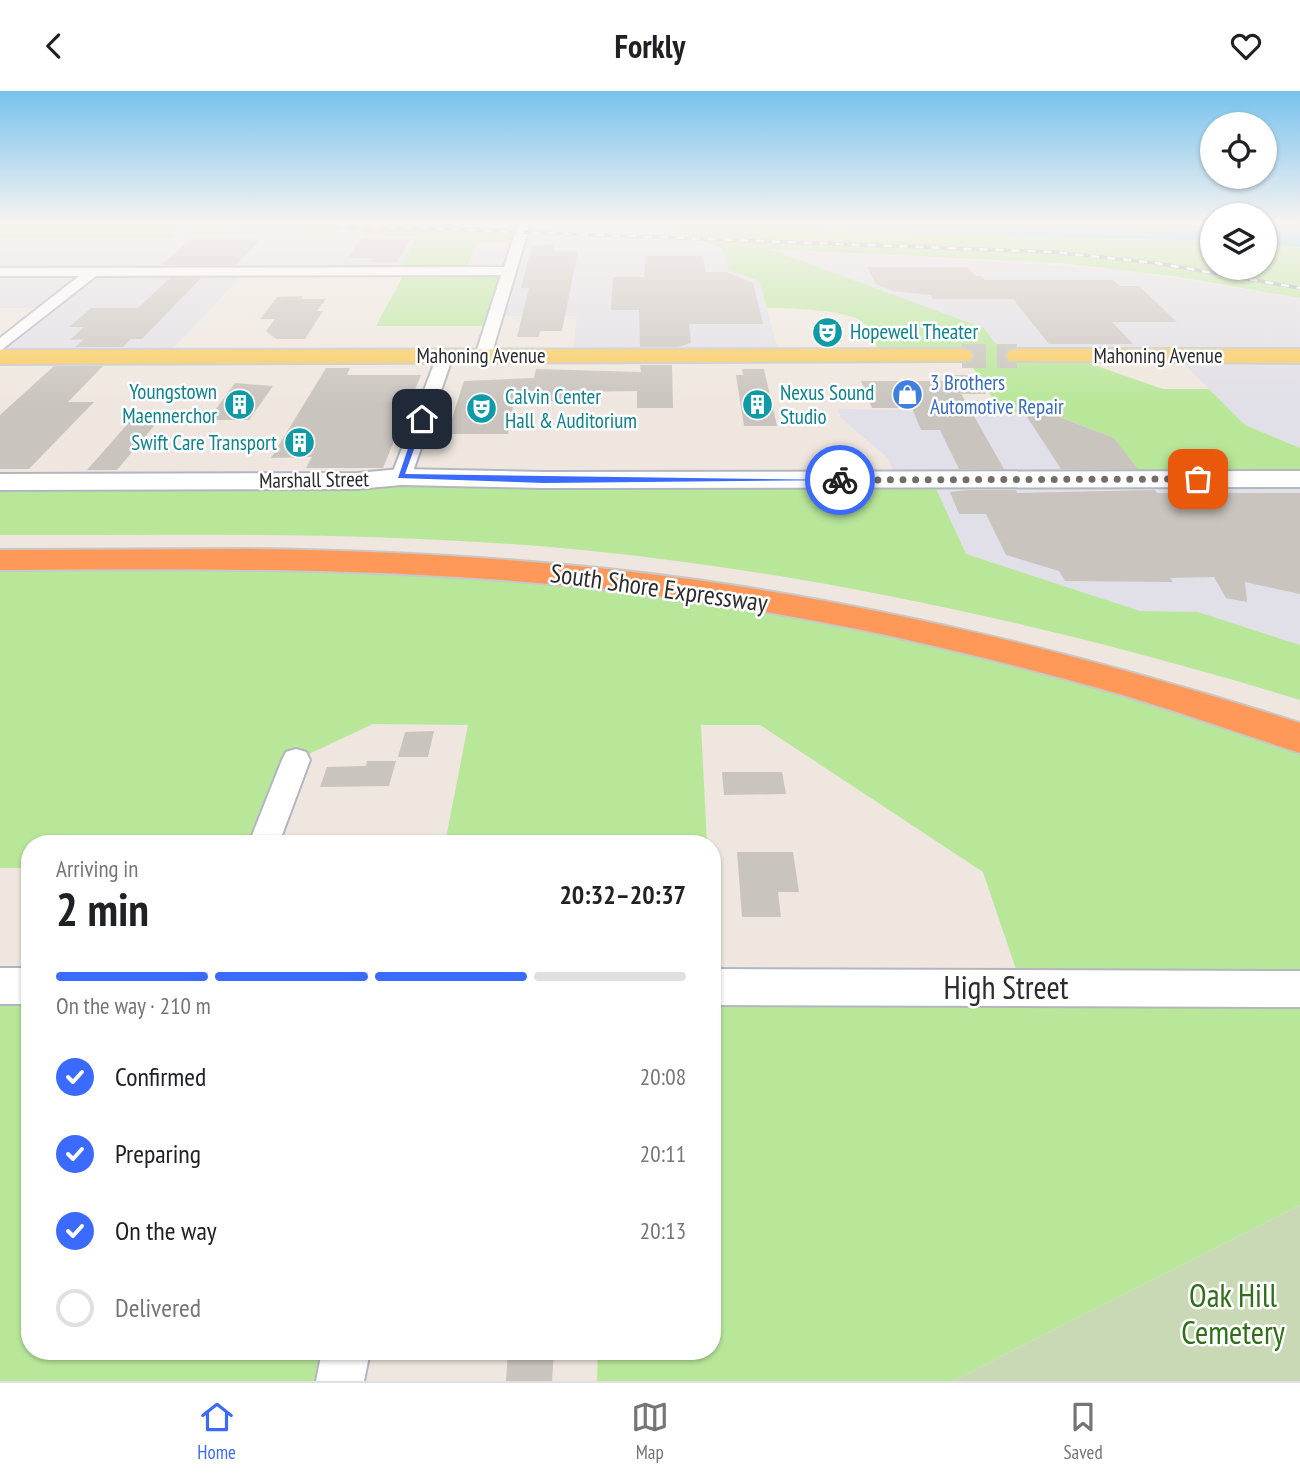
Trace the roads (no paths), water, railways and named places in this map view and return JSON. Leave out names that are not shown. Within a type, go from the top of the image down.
[{"type":"highway","name":"South Shore Expressway","points":[[0,560],[398,562],[619,580],[832,613],[1006,649],[1180,698],[1300,738]]},
{"type":"main road","name":"Mahoning Avenue","points":[[0,357],[962,356]]},
{"type":"main road","name":"Mahoning Avenue","points":[[1017,356],[1300,356]]},
{"type":"street","points":[[0,346],[78,284]]},
{"type":"street","points":[[483,356],[506,284]]},
{"type":"street","points":[[401,477],[445,356]]},
{"type":"street","name":"Marshall Street","points":[[0,482],[357,481],[401,477],[544,480],[1300,479]]},
{"type":"street","points":[[267,835],[296,760]]},
{"type":"street","points":[[0,986],[21,986]]},
{"type":"street","name":"High Street","points":[[721,987],[1300,989]]},
{"type":"street","points":[[340,1381],[344,1360]]},
{"type":"tunnel","points":[[962,356],[1017,356]]},
{"type":"railway","points":[[1278,284],[1300,288]]},
{"type":"place","name":"Hopewell Theater","points":[[827,332]]},
{"type":"place","name":"3 Brothers Automotive Repair","points":[[907,395]]},
{"type":"place","name":"Youngstown Maennerchor","points":[[240,404]]},
{"type":"place","name":"Nexus Sound Studio","points":[[757,405]]},
{"type":"place","name":"Calvin Center Hall & Auditorium","points":[[482,409]]},
{"type":"place","name":"Swift Care Transport","points":[[300,443]]},
{"type":"park label","name":"Oak Hill Cemetery","points":[[1233,1314]]}]
